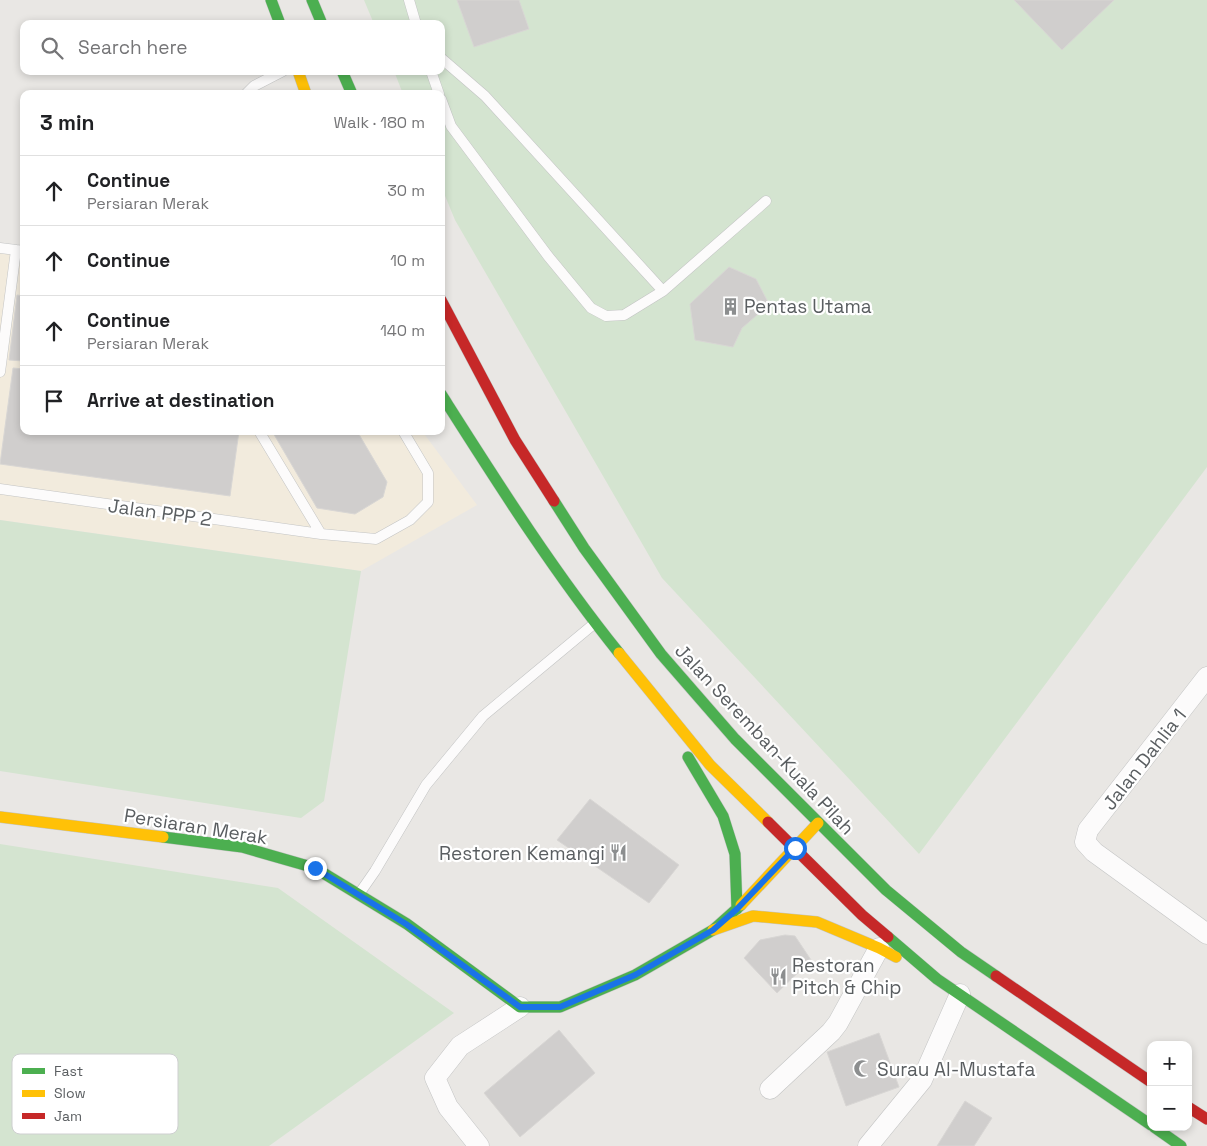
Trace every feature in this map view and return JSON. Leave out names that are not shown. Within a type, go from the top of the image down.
[{"type":"main road","points":[[271,0],[278,20]]},
{"type":"main road","points":[[312,0],[320,20]]},
{"type":"main road","points":[[299,75],[305,90]]},
{"type":"main road","points":[[344,75],[350,90]]},
{"type":"main road","name":"Jalan Seremban-Kuala Pilah","points":[[445,308],[515,440],[584,548],[661,654],[735,739],[893,896],[961,952],[1034,1008],[1147,1079]]},
{"type":"main road","points":[[445,400],[514,509],[594,623],[710,765],[862,915],[937,978],[1147,1122]]},
{"type":"main road","points":[[610,643],[681,745],[723,816],[735,854],[737,909]]},
{"type":"main road","name":"Persiaran Merak","points":[[0,817],[242,847],[315,868],[406,924],[520,1007]]},
{"type":"main road","points":[[713,930],[737,909],[818,823]]},
{"type":"main road","points":[[520,1007],[560,1007],[635,975],[713,930],[753,916],[817,922],[879,948],[937,978]]},
{"type":"main road","points":[[1104,1079],[1108,1085],[1109,1097]]},
{"type":"main road","points":[[1192,1110],[1207,1119]]},
{"type":"main road","points":[[1160,1131],[1182,1146]]},
{"type":"street","name":"Jalan Dahlia 1","points":[[1207,677],[1088,830],[1085,842],[1094,852],[1207,934]]},
{"type":"street","points":[[770,1089],[831,1032],[838,1023],[879,948]]},
{"type":"street","points":[[868,1146],[922,1080],[960,994]]},
{"type":"street","points":[[479,1146],[448,1107],[435,1078],[460,1046],[520,1007]]},
{"type":"lane","points":[[410,0],[415,20]]},
{"type":"lane","points":[[445,61],[485,96],[663,291]]},
{"type":"lane","points":[[250,90],[275,75]]},
{"type":"lane","points":[[432,75],[438,90]]},
{"type":"lane","points":[[445,110],[451,126],[548,256],[591,308],[606,316],[624,315],[663,291],[766,201]]},
{"type":"lane","points":[[0,248],[20,251],[0,372]]},
{"type":"lane","points":[[261,435],[321,534]]},
{"type":"lane","name":"Jalan PPP 2","points":[[0,490],[321,534],[376,539],[410,520],[428,502],[428,473],[405,435]]},
{"type":"lane","points":[[359,895],[375,872],[426,785],[484,716],[594,623]]},
{"type":"shaded area","points":[[0,249],[20,252],[20,435],[425,435],[477,505],[361,571],[0,520]]},
{"type":"green space","points":[[364,0],[1207,0],[1207,467],[919,854],[662,578],[455,220],[445,196],[445,90],[401,90],[396,75],[445,75],[445,20],[372,20]]},
{"type":"green space","points":[[0,520],[361,571],[324,801],[301,818],[0,771]]},
{"type":"green space","points":[[0,844],[278,888],[454,1013],[269,1146],[0,1146]]},
{"type":"building","points":[[457,0],[519,0],[529,29],[474,47]]},
{"type":"building","points":[[1014,0],[1114,0],[1062,50]]},
{"type":"building","name":"Pentas Utama","points":[[729,267],[756,279],[771,308],[757,315],[742,328],[733,347],[695,340],[690,304]]},
{"type":"building","points":[[17,295],[20,295],[20,361],[9,360]]},
{"type":"building","points":[[13,368],[20,369],[20,435],[238,435],[230,496],[0,464]]},
{"type":"building","points":[[274,435],[359,435],[387,482],[383,497],[355,514],[317,508]]},
{"type":"building","name":"Restoren Kemangi","points":[[590,799],[679,865],[649,903],[557,840]]},
{"type":"building","name":"Restoran Pitch & Chip","points":[[785,935],[795,936],[811,960],[777,993],[744,958],[760,940]]},
{"type":"building","points":[[559,1030],[595,1073],[520,1137],[484,1093]]},
{"type":"building","name":"Surau Al-Mustafa","points":[[879,1033],[899,1087],[846,1106],[827,1052]]},
{"type":"building","points":[[965,1101],[992,1118],[974,1146],[937,1146]]},
{"type":"traffic: fast","points":[[271,0],[278,20]]},
{"type":"traffic: fast","points":[[312,0],[320,20]]},
{"type":"traffic: fast","points":[[344,75],[350,90]]},
{"type":"traffic: fast","points":[[445,400],[548,558],[619,653]]},
{"type":"traffic: fast","points":[[554,501],[584,548],[661,654],[735,739],[886,890],[961,952],[996,976]]},
{"type":"traffic: fast","points":[[688,757],[723,816],[735,854],[737,909]]},
{"type":"traffic: fast","points":[[163,837],[242,847],[315,868],[407,924],[520,1007],[560,1007],[635,975],[713,930],[741,905]]},
{"type":"traffic: fast","points":[[888,937],[937,979],[1147,1122]]},
{"type":"traffic: fast","points":[[1160,1131],[1181,1146]]},
{"type":"traffic: slow","points":[[299,75],[305,90]]},
{"type":"traffic: slow","points":[[619,653],[710,765],[768,822]]},
{"type":"traffic: slow","points":[[0,817],[163,837]]},
{"type":"traffic: slow","points":[[741,905],[818,823]]},
{"type":"traffic: slow","points":[[713,930],[753,916],[817,922],[896,957]]},
{"type":"traffic: jam","points":[[445,308],[515,440],[554,501]]},
{"type":"traffic: jam","points":[[768,822],[862,915],[888,937]]},
{"type":"traffic: jam","points":[[996,976],[1147,1079]]},
{"type":"traffic: jam","points":[[1192,1110],[1207,1119]]},
{"type":"place","name":"Pentas Utama","points":[[730,306]]},
{"type":"place","name":"Restoren Kemangi","points":[[619,853]]},
{"type":"place","name":"Restoran Pitch & Chip","points":[[778,976]]},
{"type":"place","name":"Surau Al-Mustafa","points":[[863,1069]]},
{"type":"route","points":[[315,868],[406,924],[520,1007],[560,1007],[635,975],[713,930],[737,909],[795,848]]}]
